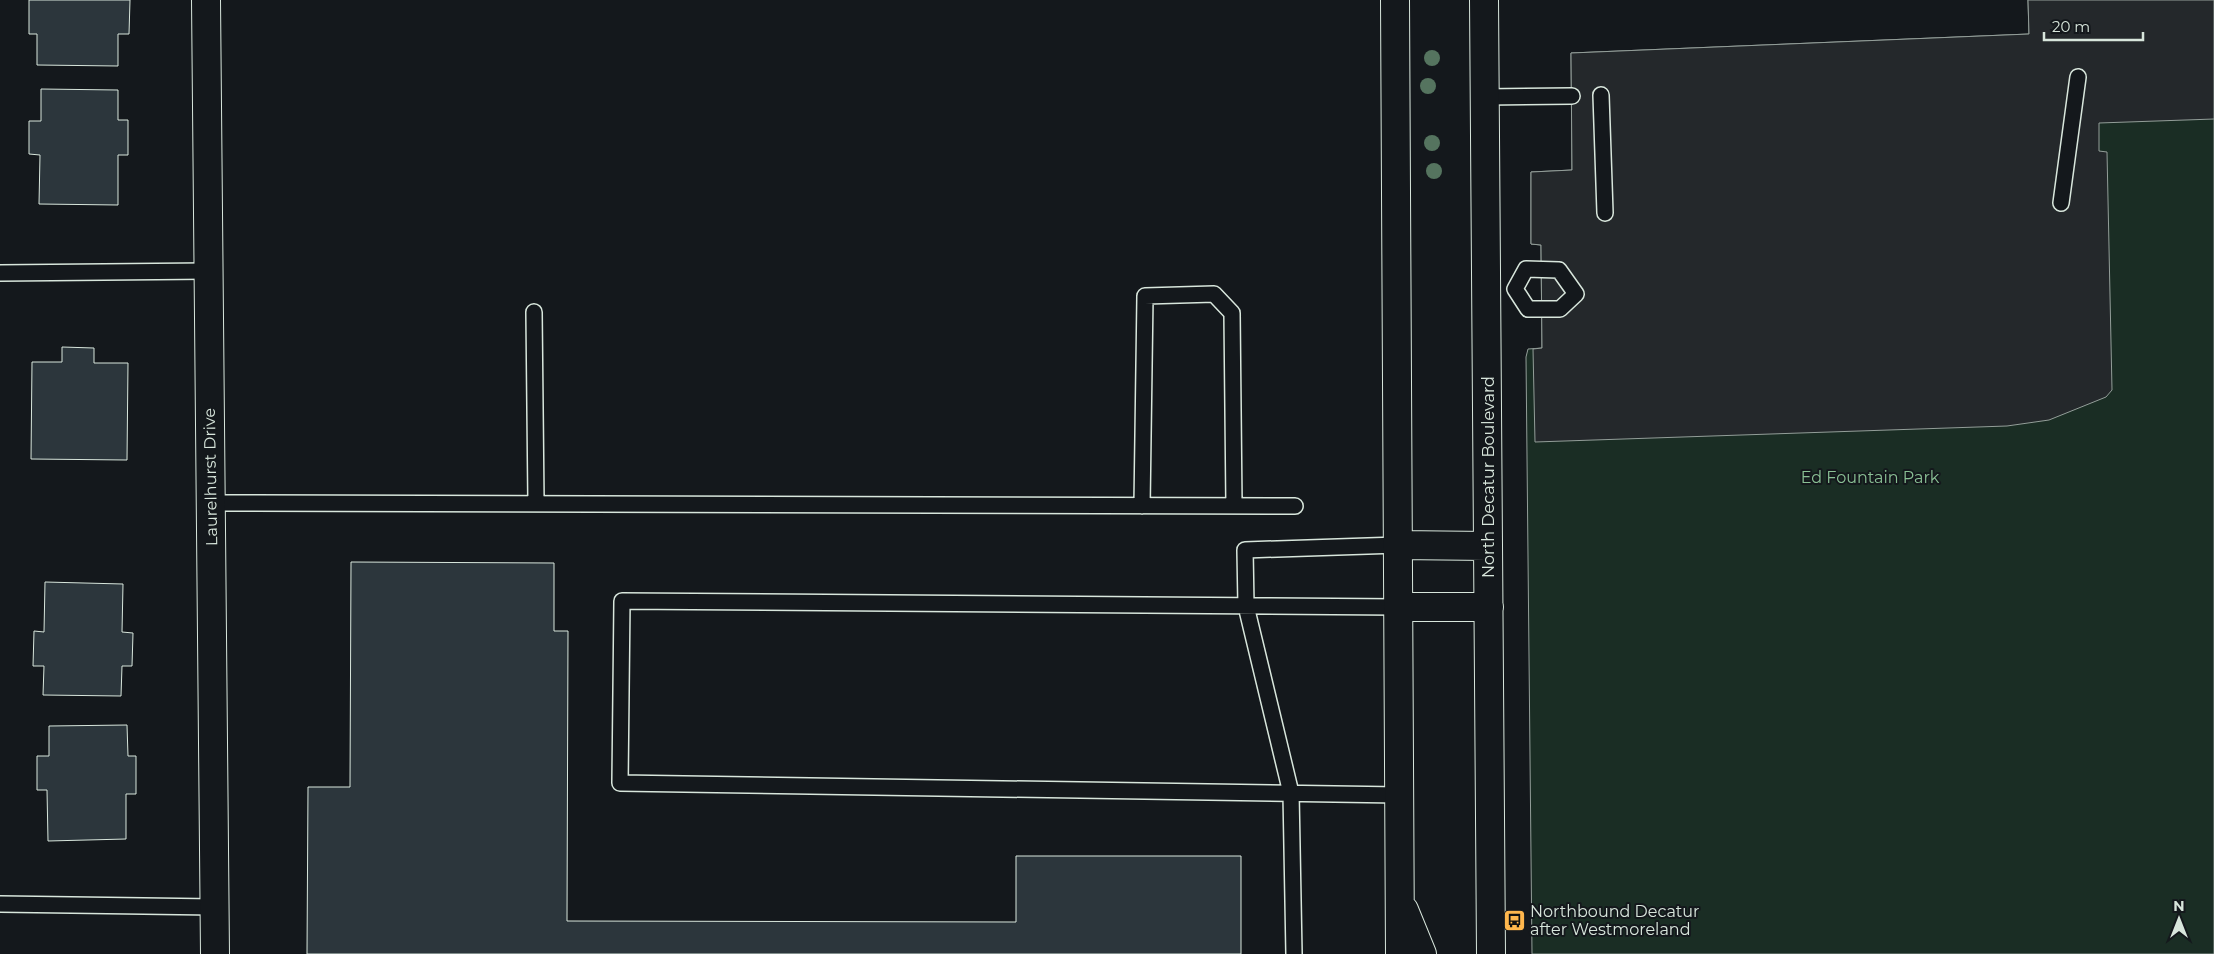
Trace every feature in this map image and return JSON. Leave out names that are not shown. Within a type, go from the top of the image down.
[{"type":"main road","name":"Laurelhurst Drive","points":[[206,0],[215,954]]},
{"type":"main road","points":[[1396,0],[1400,954]]},
{"type":"main road","name":"North Decatur Boulevard","points":[[1484,0],[1491,954]]},
{"type":"main road","points":[[1398,545],[1488,546]]},
{"type":"main road","points":[[1398,607],[1489,607]]},
{"type":"main road","points":[[1399,897],[1422,954]]},
{"type":"lane","points":[[2061,203],[2078,77]]},
{"type":"lane","points":[[1601,95],[1605,213]]},
{"type":"lane","points":[[1485,97],[1572,96]]},
{"type":"lane","points":[[0,273],[208,271]]},
{"type":"lane","points":[[1486,289],[1515,289]]},
{"type":"lane","points":[[1142,506],[1145,296],[1214,294],[1232,313],[1234,506]]},
{"type":"lane","points":[[534,312],[536,503]]},
{"type":"lane","points":[[210,503],[1295,506]]},
{"type":"lane","points":[[1294,954],[1291,793],[1246,606],[1245,550],[1398,545]]},
{"type":"lane","points":[[1398,607],[622,601],[620,783],[1399,795]]},
{"type":"lane","points":[[0,904],[214,907]]},
{"type":"green space","name":"Ed Fountain Park","points":[[2028,0],[2214,0],[2214,954],[1532,954],[1526,357],[1528,349],[1542,348],[1541,245],[1531,244],[1531,172],[1572,170],[1571,53],[2029,34]]},
{"type":"shaded area","points":[[2028,0],[2214,0],[2214,119],[2099,123],[2099,151],[2107,152],[2112,390],[2106,397],[2049,420],[2007,426],[1535,442],[1533,349],[1542,348],[1541,245],[1531,244],[1531,172],[1572,170],[1571,53],[2029,34]]},
{"type":"building","points":[[29,0],[130,0],[129,34],[118,34],[118,66],[37,65],[37,34],[29,34]]},
{"type":"building","points":[[41,89],[118,90],[118,120],[128,120],[128,155],[118,155],[118,205],[39,204],[40,155],[29,154],[29,121],[41,121]]},
{"type":"building","points":[[62,347],[94,348],[94,363],[128,363],[127,460],[31,459],[32,362],[62,362]]},
{"type":"building","points":[[351,562],[554,563],[554,631],[568,631],[567,921],[1016,922],[1016,856],[1241,856],[1241,954],[307,954],[308,787],[350,787]]},
{"type":"building","points":[[45,582],[123,584],[122,632],[133,633],[132,666],[122,666],[121,696],[43,695],[44,666],[33,666],[34,631],[44,632]]},
{"type":"building","points":[[127,725],[128,756],[136,756],[136,794],[126,794],[126,839],[48,841],[47,790],[37,790],[37,756],[49,756],[49,726]]},
{"type":"place","name":"Northbound Decatur after Westmoreland","points":[[1514,920]]}]
